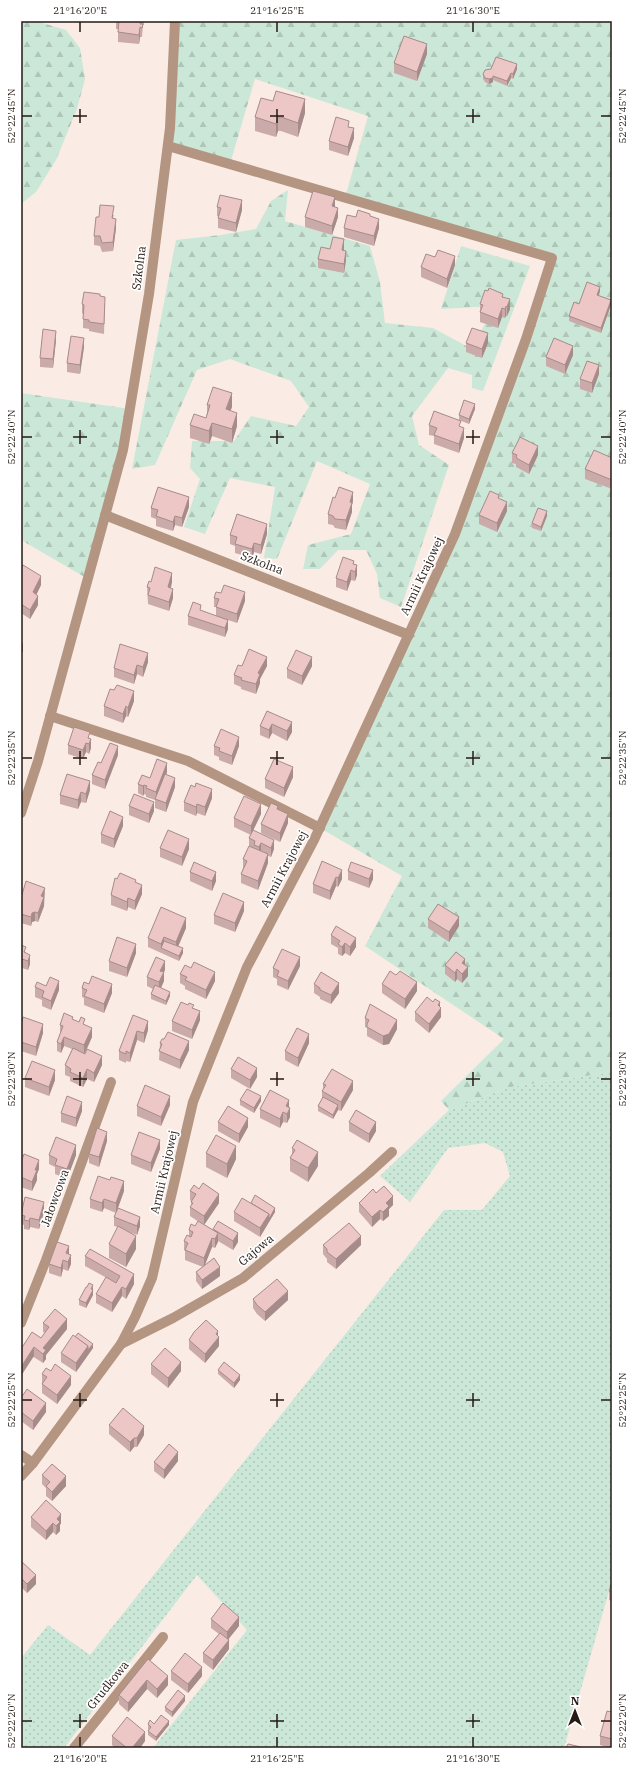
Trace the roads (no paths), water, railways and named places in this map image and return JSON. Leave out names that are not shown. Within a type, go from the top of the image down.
[{"type":"street","name":"Szkolna","points":[[21,813],[38,761],[124,443],[149,294],[168,146],[175,21]]},
{"type":"street","name":"Armii Krajowej","points":[[21,1476],[33,1463],[121,1344],[135,1317],[152,1278],[193,1102],[247,967],[320,828],[455,534],[526,339],[552,258],[168,146]]},
{"type":"street","name":"Szkolna","points":[[105,515],[409,635]]},
{"type":"street","points":[[50,716],[188,761],[320,828]]},
{"type":"street","name":"Jałowcowa","points":[[21,1323],[46,1260],[111,1082]]},
{"type":"street","name":"Gajowa","points":[[121,1344],[173,1318],[244,1278],[392,1152]]},
{"type":"street","points":[[21,1455],[33,1463]]},
{"type":"street","name":"Grudkowa","points":[[74,1748],[163,1637]]}]
